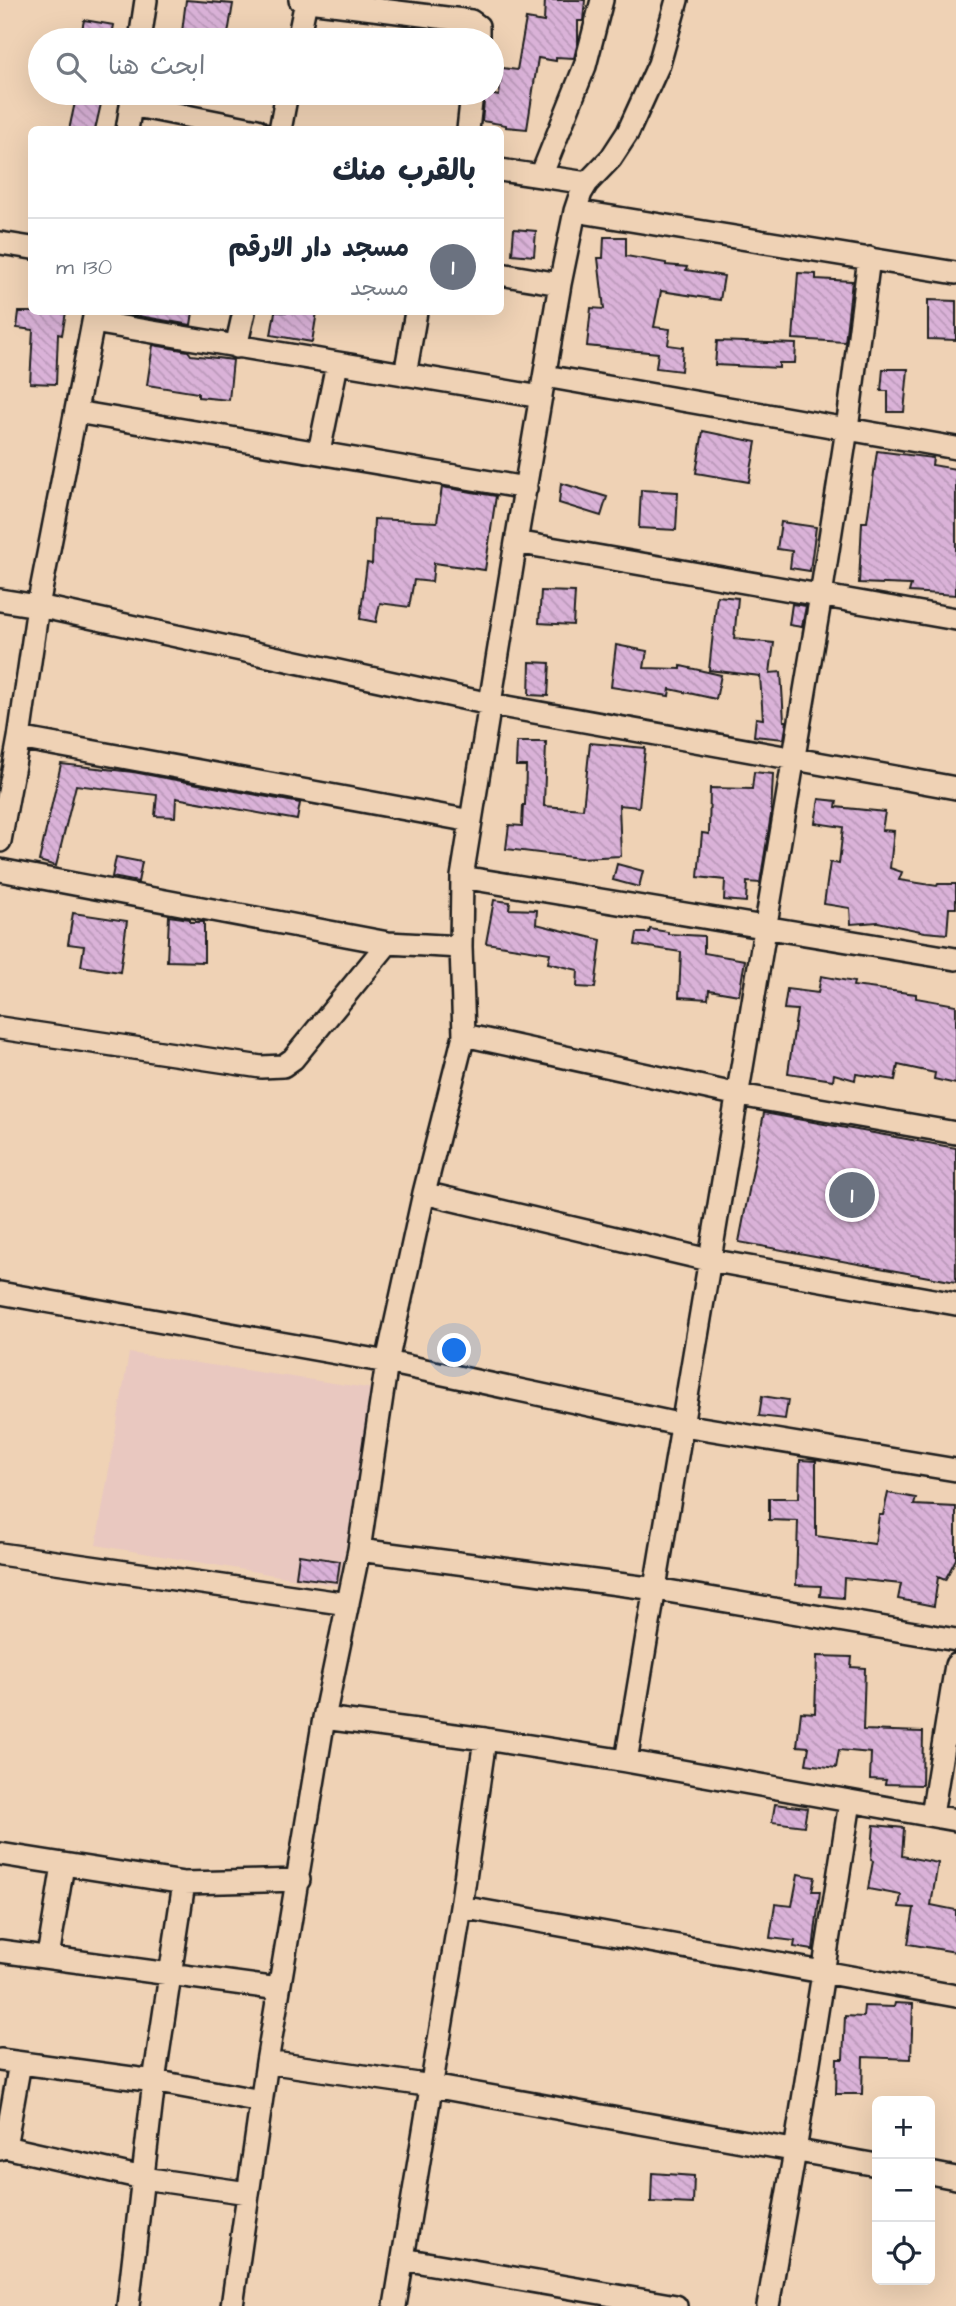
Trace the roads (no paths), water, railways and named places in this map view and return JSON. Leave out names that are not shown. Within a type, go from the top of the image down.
[{"type":"street","points":[[142,28],[146,0]]},
{"type":"street","points":[[300,0],[440,8],[471,21],[478,28]]},
{"type":"street","points":[[541,176],[585,66],[602,0]]},
{"type":"street","points":[[232,2306],[267,2062],[324,1718],[359,1550],[387,1362],[424,1193],[464,1035],[462,877],[560,284],[575,211],[587,183],[611,158],[628,132],[659,64],[677,0]]},
{"type":"street","points":[[300,28],[306,1]]},
{"type":"street","points":[[128,126],[131,105]]},
{"type":"street","points":[[156,105],[241,126]]},
{"type":"street","points":[[281,126],[285,105]]},
{"type":"street","points":[[468,126],[471,105]]},
{"type":"street","points":[[504,171],[587,183]]},
{"type":"street","points":[[575,211],[956,272]]},
{"type":"street","points":[[0,243],[28,247]]},
{"type":"street","points":[[626,1761],[795,758],[847,429],[869,258]]},
{"type":"street","points":[[504,275],[560,284]]},
{"type":"street","points":[[236,347],[243,315]]},
{"type":"street","points":[[405,375],[415,315]]},
{"type":"street","points":[[0,841],[5,777],[19,738],[38,606],[94,317],[236,347],[405,375],[543,387],[847,429],[956,448]]},
{"type":"street","points":[[319,452],[337,364]]},
{"type":"street","points":[[76,412],[527,488]]},
{"type":"street","points":[[516,542],[956,618]]},
{"type":"street","points":[[0,600],[491,704],[956,788]]},
{"type":"street","points":[[19,738],[471,821]]},
{"type":"street","points":[[0,870],[388,943],[461,947]]},
{"type":"street","points":[[462,877],[956,959]]},
{"type":"street","points":[[0,1028],[261,1067],[283,1066],[293,1059],[388,943]]},
{"type":"street","points":[[464,1035],[739,1095],[956,1133]]},
{"type":"street","points":[[424,1193],[709,1260],[956,1304]]},
{"type":"street","points":[[0,1293],[387,1362],[683,1425],[956,1470]]},
{"type":"street","points":[[359,1550],[656,1589],[956,1640]]},
{"type":"street","points":[[0,1553],[348,1604]]},
{"type":"street","points":[[932,1815],[956,1665]]},
{"type":"street","points":[[324,1718],[626,1761],[956,1820]]},
{"type":"street","points":[[395,2306],[461,1907],[485,1739]]},
{"type":"street","points":[[768,2306],[850,1802]]},
{"type":"street","points":[[0,1854],[184,1883],[299,1880]]},
{"type":"street","points":[[48,1957],[63,1865]]},
{"type":"street","points":[[128,2306],[154,2081],[184,1883]]},
{"type":"street","points":[[461,1907],[956,1996]]},
{"type":"street","points":[[0,1951],[279,1989]]},
{"type":"street","points":[[248,2193],[144,2178],[3,2148],[10,2062],[154,2081],[261,2101]]},
{"type":"street","points":[[267,2062],[432,2087],[872,2164]]},
{"type":"street","points":[[935,2174],[956,2178]]},
{"type":"street","points":[[403,2259],[676,2306]]},
{"type":"place","name":"مسجد دار الارقم","points":[[852,1195]]}]
